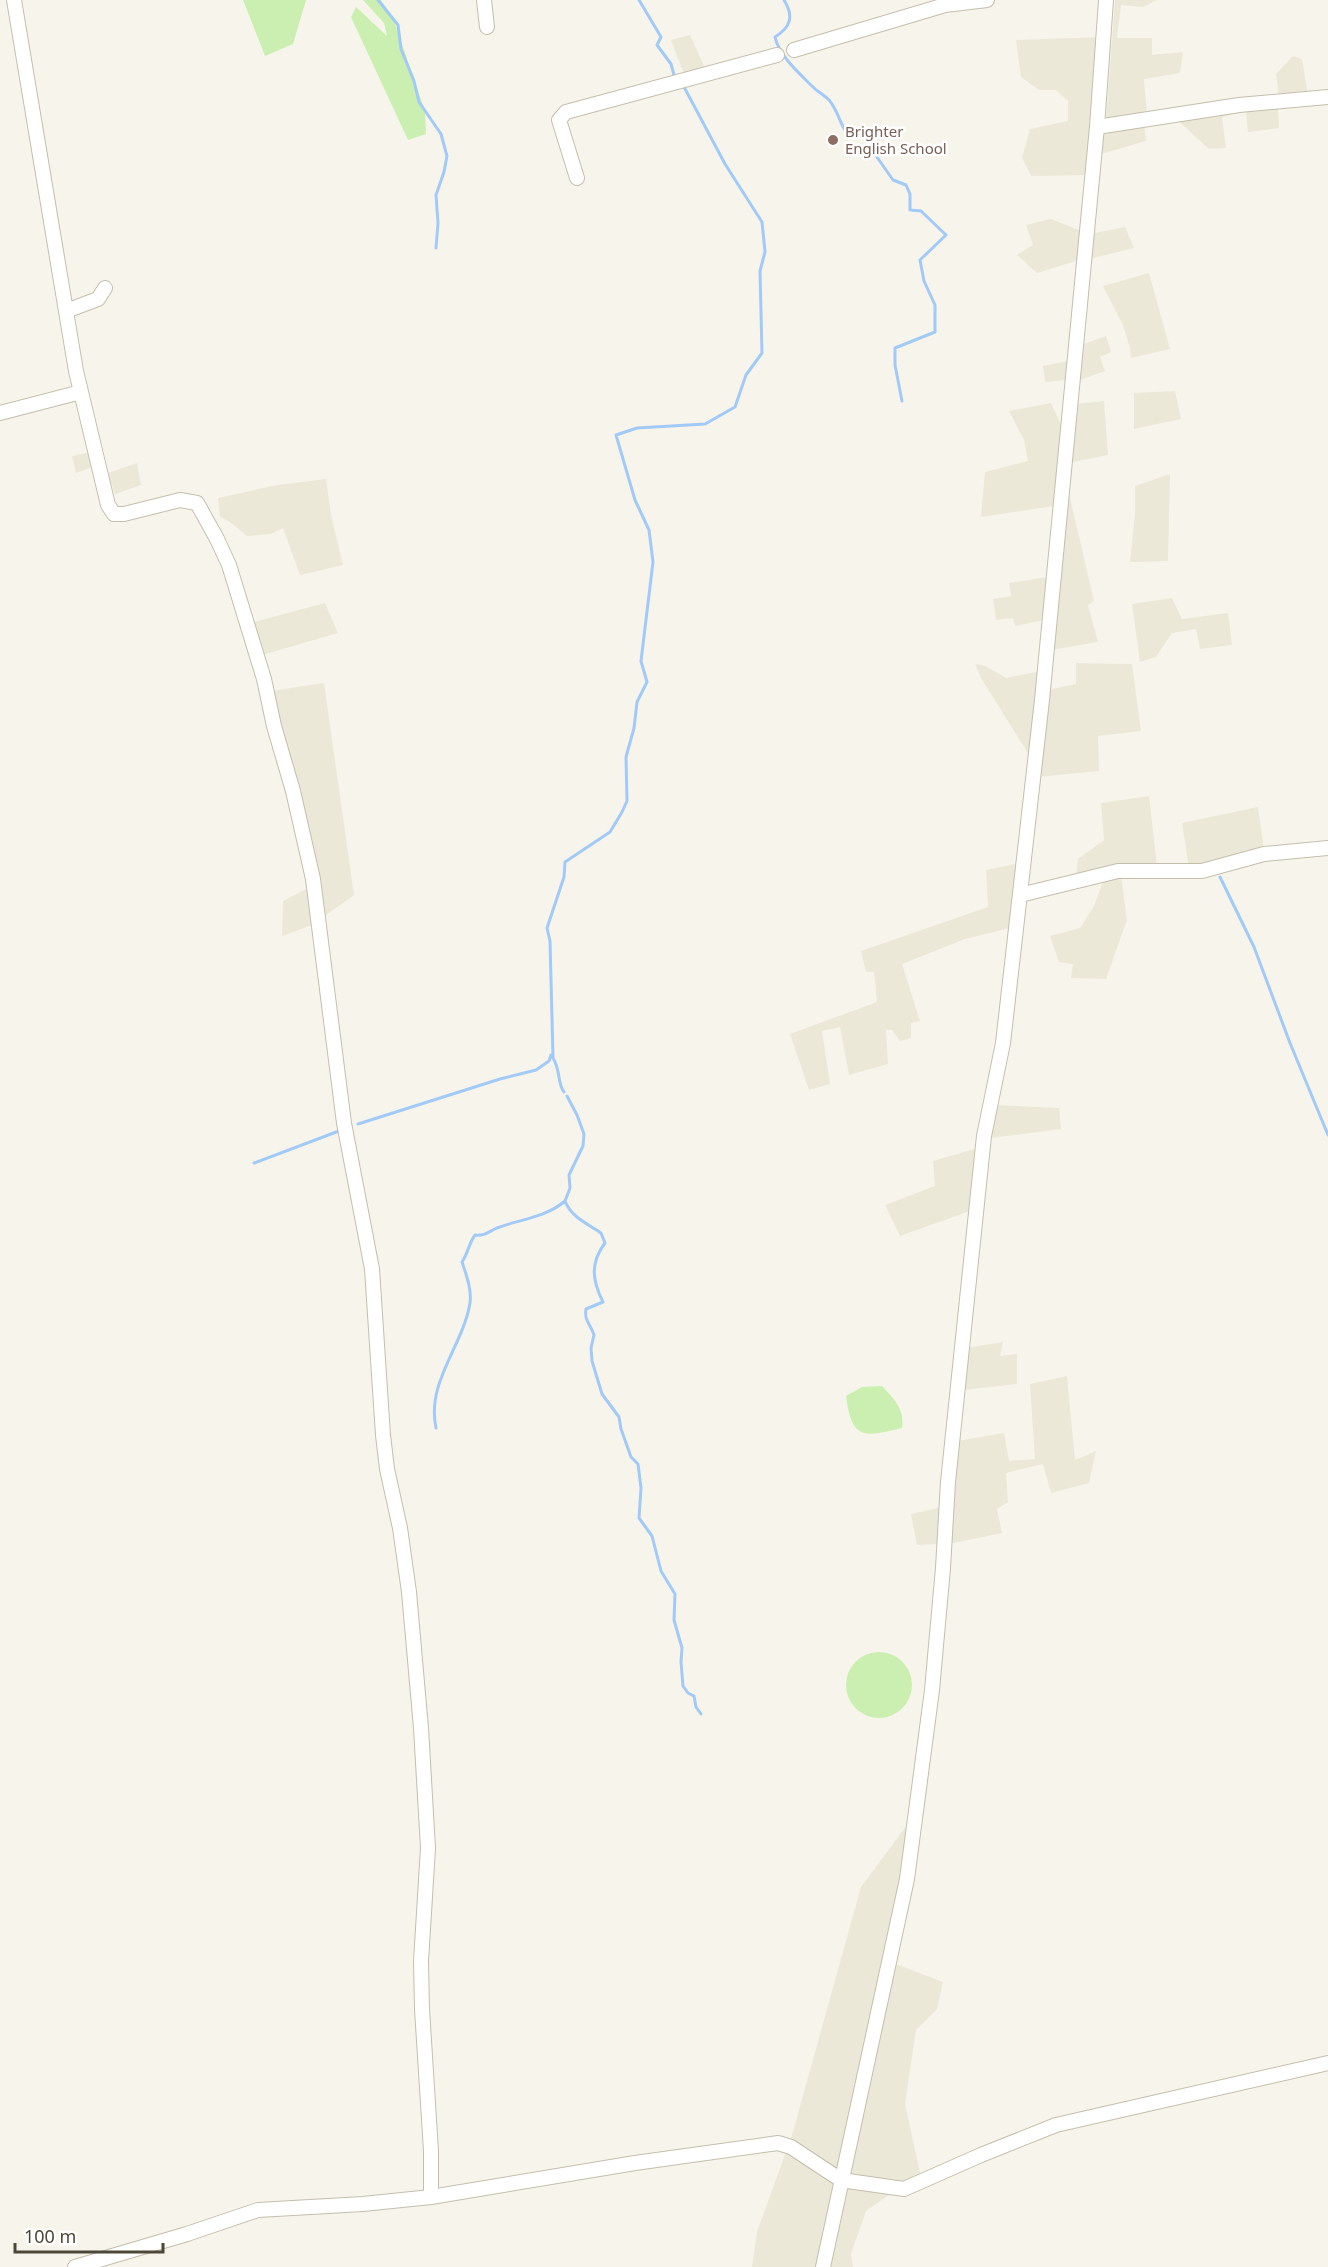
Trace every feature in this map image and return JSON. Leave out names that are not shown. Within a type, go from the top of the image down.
[{"type":"street","points":[[14,0],[36,144],[81,392],[108,505],[114,514],[124,514],[180,500],[197,503],[217,539],[229,565],[264,679],[313,879],[344,1123],[372,1269],[383,1436],[409,1592],[421,1728],[428,1848],[421,1961],[424,2053],[431,2151],[431,2197]]},
{"type":"street","points":[[483,0],[487,27]]},
{"type":"street","points":[[794,50],[945,5],[987,0]]},
{"type":"street","points":[[823,2267],[907,1879],[932,1690],[948,1482],[984,1136],[1003,1043],[1042,700],[1097,127],[1106,0]]},
{"type":"street","points":[[577,178],[559,120],[566,112],[777,55]]},
{"type":"street","points":[[1097,127],[1239,105],[1328,98]]},
{"type":"street","points":[[66,311],[98,299],[105,288]]},
{"type":"street","points":[[0,413],[81,392]]},
{"type":"street","points":[[1020,895],[1118,871],[1202,871],[1264,854],[1328,848]]},
{"type":"street","points":[[75,2267],[258,2210],[363,2204],[431,2197],[635,2163],[778,2143],[791,2147],[841,2180],[904,2189],[981,2155],[1056,2126],[1328,2063]]},
{"type":"shaded area","points":[[1115,0],[1157,0],[1143,7],[1121,5],[1117,38],[1152,38],[1152,55],[1183,52],[1180,73],[1144,79],[1147,115],[1106,121]]},
{"type":"shaded area","points":[[690,35],[704,66],[684,74],[671,40]]},
{"type":"shaded area","points":[[1101,37],[1088,175],[1031,176],[1022,158],[1030,129],[1068,121],[1068,101],[1056,90],[1039,90],[1021,77],[1016,40]]},
{"type":"shaded area","points":[[1293,56],[1302,59],[1308,95],[1279,97],[1276,74]]},
{"type":"shaded area","points":[[1278,104],[1279,128],[1248,132],[1246,111],[1222,117],[1226,148],[1209,149],[1175,118]]},
{"type":"shaded area","points":[[1144,123],[1146,141],[1098,155],[1100,133]]},
{"type":"shaded area","points":[[1051,219],[1081,231],[1079,260],[1037,273],[1017,255],[1033,245],[1026,225]]},
{"type":"shaded area","points":[[1125,227],[1134,248],[1089,259],[1090,234]]},
{"type":"shaded area","points":[[1149,273],[1170,349],[1131,358],[1123,325],[1103,286]]},
{"type":"shaded area","points":[[1106,336],[1111,352],[1100,357],[1105,371],[1077,381],[1079,346]]},
{"type":"shaded area","points":[[1068,361],[1066,380],[1045,382],[1043,366]]},
{"type":"shaded area","points":[[1175,391],[1181,419],[1134,429],[1134,393]]},
{"type":"shaded area","points":[[1104,401],[1108,455],[1068,463],[1075,404]]},
{"type":"shaded area","points":[[1051,403],[1062,427],[1054,506],[981,517],[985,472],[1028,461],[1024,440],[1009,411]]},
{"type":"shaded area","points":[[92,452],[95,466],[76,473],[72,456]]},
{"type":"shaded area","points":[[137,463],[141,485],[115,494],[108,473]]},
{"type":"shaded area","points":[[1170,474],[1168,561],[1130,562],[1135,514],[1135,486]]},
{"type":"shaded area","points":[[326,479],[331,515],[343,565],[300,575],[283,528],[271,534],[247,536],[220,517],[218,498],[277,485]]},
{"type":"shaded area","points":[[1066,481],[1094,601],[1088,605],[1098,642],[1051,650]]},
{"type":"shaded area","points":[[1048,577],[1045,620],[1015,626],[1013,618],[996,620],[993,599],[1011,596],[1009,583]]},
{"type":"shaded area","points":[[1172,598],[1182,619],[1228,613],[1232,645],[1200,649],[1196,629],[1172,633],[1156,657],[1140,662],[1132,604]]},
{"type":"shaded area","points":[[325,603],[338,633],[262,655],[250,623]]},
{"type":"shaded area","points":[[1076,663],[1132,664],[1141,731],[1098,736],[1099,771],[1037,777],[1048,690],[1076,684]]},
{"type":"shaded area","points":[[975,664],[985,666],[1006,678],[1041,671],[1031,758],[981,678]]},
{"type":"shaded area","points":[[324,683],[354,895],[312,925],[282,936],[283,901],[306,889],[296,787],[271,691]]},
{"type":"shaded area","points":[[1149,796],[1157,866],[1076,876],[1078,859],[1104,840],[1101,803]]},
{"type":"shaded area","points":[[1258,807],[1264,850],[1189,868],[1182,823]]},
{"type":"shaded area","points":[[1016,864],[1009,928],[965,939],[902,964],[920,1021],[911,1023],[911,1038],[900,1041],[892,1030],[886,1030],[888,1064],[849,1075],[840,1027],[822,1031],[830,1084],[809,1090],[790,1034],[877,1002],[874,972],[866,972],[861,951],[988,907],[986,870]]},
{"type":"shaded area","points":[[1121,875],[1127,920],[1106,979],[1071,978],[1073,964],[1059,962],[1050,936],[1080,928],[1094,906],[1104,879]]},
{"type":"shaded area","points":[[995,1105],[1059,1108],[1061,1129],[990,1138]]},
{"type":"shaded area","points":[[978,1148],[970,1211],[900,1236],[885,1205],[935,1186],[933,1161]]},
{"type":"shaded area","points":[[1003,1342],[1000,1356],[1017,1354],[1017,1384],[963,1390],[966,1348]]},
{"type":"shaded area","points":[[1067,1376],[1075,1460],[1096,1451],[1089,1483],[1051,1493],[1043,1464],[1006,1473],[1008,1502],[997,1509],[1002,1533],[949,1544],[958,1441],[1004,1433],[1009,1461],[1035,1459],[1030,1384]]},
{"type":"shaded area","points":[[943,1507],[941,1544],[917,1545],[911,1514]]},
{"type":"shaded area","points":[[910,1821],[893,1963],[943,1982],[937,2009],[916,2030],[905,2104],[921,2177],[906,2183],[866,2211],[851,2254],[853,2267],[752,2267],[757,2232],[792,2135],[861,1887]]},
{"type":"green space","points":[[243,0],[306,0],[293,44],[265,56]]},
{"type":"green space","points":[[363,0],[381,0],[398,25],[394,21],[425,111],[426,134],[408,140],[351,17],[356,7],[387,36],[384,23]]},
{"type":"green space","points":[[882,1386],[900,1410],[902,1428],[869,1434],[862,1432],[852,1421],[846,1396],[862,1387]]},
{"type":"green space","points":[[879,1652],[892,1655],[902,1662],[909,1672],[912,1685],[909,1698],[902,1708],[892,1715],[879,1718],[866,1715],[856,1708],[849,1698],[846,1685],[849,1672],[856,1662],[866,1655]]},
{"type":"waterway","points":[[378,0],[398,25],[401,49],[414,81],[419,102],[441,134],[447,156],[436,195],[438,223],[436,248]]},
{"type":"waterway","points":[[639,0],[661,37],[657,45],[671,64],[674,75],[678,77]]},
{"type":"waterway","points":[[784,0],[789,11],[789,21],[785,29],[775,37],[785,58],[829,100],[846,132],[871,129],[872,150],[893,180],[906,185],[910,194],[910,210],[921,211],[946,235],[920,260],[924,281],[935,305],[935,332],[895,348],[895,365],[902,401]]},
{"type":"waterway","points":[[564,1092],[553,1058],[550,941],[547,928],[564,877],[565,862],[610,832],[627,801],[626,757],[634,728],[637,702],[647,682],[641,661],[653,562],[649,530],[635,500],[616,435],[637,428],[705,424],[735,407],[746,375],[762,353],[760,271],[765,252],[762,222],[725,164],[683,85]]},
{"type":"waterway","points":[[1220,877],[1254,947],[1328,1135]]},
{"type":"waterway","points":[[358,1124],[500,1079],[536,1070],[549,1061],[551,1055]]},
{"type":"waterway","points":[[567,1096],[584,1134],[583,1146],[569,1175],[570,1188],[565,1201],[576,1216],[601,1233],[605,1243],[600,1250],[594,1272],[603,1302],[586,1309],[587,1320],[594,1335],[591,1348],[592,1361],[602,1394],[619,1417],[631,1457],[638,1464],[641,1488],[639,1518],[652,1536],[661,1571],[675,1594],[674,1620],[682,1648],[683,1686],[688,1693],[694,1696],[696,1707],[701,1714]]},
{"type":"waterway","points":[[254,1163],[339,1131]]},
{"type":"waterway","points":[[436,1428],[434,1411],[436,1395],[470,1303],[469,1287],[462,1262],[473,1238],[475,1235],[541,1215],[565,1201]]},
{"type":"place","name":"Brighter English School","points":[[833,140]]}]
